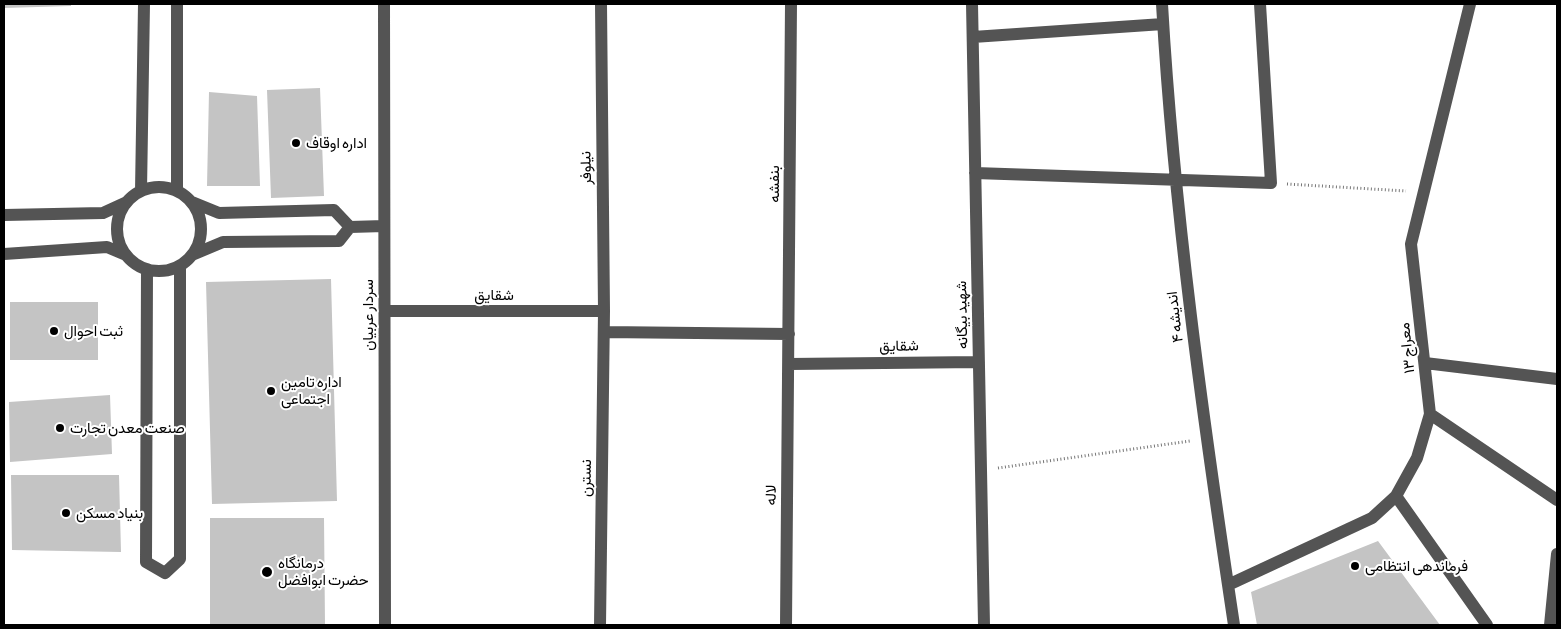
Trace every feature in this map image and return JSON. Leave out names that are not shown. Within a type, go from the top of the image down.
[{"type":"street","points":[[142,191],[144,4]]},
{"type":"street","points":[[177,4],[177,191]]},
{"type":"street","name":"سردار عربیان","points":[[384,4],[385,625]]},
{"type":"street","name":"نیلوفر","points":[[601,4],[604,332]]},
{"type":"street","name":"بنفشه","points":[[789,364],[791,4]]},
{"type":"street","name":"شهید بیگانه","points":[[972,4],[984,625]]},
{"type":"street","name":"اندیشه ۴","points":[[1162,4],[1175,181],[1206,439],[1234,625]]},
{"type":"street","points":[[975,173],[1271,183],[1260,4]]},
{"type":"street","name":"معراج ۱۳","points":[[1228,585],[1372,518],[1396,496],[1417,458],[1430,414],[1411,244],[1470,4]]},
{"type":"street","points":[[973,37],[1163,24]]},
{"type":"street","points":[[4,215],[103,213],[127,202],[142,191],[153,188],[165,188],[177,191],[192,202],[219,213],[334,210],[350,227],[384,226]]},
{"type":"street","points":[[127,202],[120,214],[119,242],[126,255],[135,264],[147,269],[164,271],[180,266],[192,255],[199,243],[201,229],[198,215],[192,202]]},
{"type":"street","points":[[192,255],[223,242],[339,241],[350,227]]},
{"type":"street","points":[[4,254],[107,247],[126,255]]},
{"type":"street","points":[[147,269],[146,562],[164,573],[180,559],[180,266]]},
{"type":"street","name":"شقایق","points":[[384,312],[604,311]]},
{"type":"street","points":[[604,332],[790,334]]},
{"type":"street","name":"نسترن","points":[[600,625],[604,332]]},
{"type":"street","name":"شقایق","points":[[789,364],[979,362]]},
{"type":"street","points":[[1425,363],[1557,378]]},
{"type":"street","name":"لاله","points":[[786,625],[789,364]]},
{"type":"street","points":[[1430,414],[1557,500]]},
{"type":"street","points":[[1396,496],[1487,625]]},
{"type":"street","points":[[1550,625],[1557,554]]},
{"type":"path","points":[[1271,183],[1424,192]]},
{"type":"path","points":[[981,470],[1206,439]]},
{"type":"building","points":[[4,4],[71,4],[71,6],[4,8]]},
{"type":"building","name":"اداره اوقاف","points":[[320,88],[324,196],[271,198],[267,90]]},
{"type":"building","points":[[209,92],[257,96],[260,186],[207,186]]},
{"type":"building","name":"اداره تامین اجتماعی","points":[[331,279],[337,501],[212,504],[206,282]]},
{"type":"building","name":"ثبت احوال","points":[[10,302],[98,302],[98,360],[10,360]]},
{"type":"building","name":"صنعت معدن تجارت","points":[[110,395],[112,454],[10,462],[9,402]]},
{"type":"building","name":"بنیاد مسکن","points":[[11,475],[119,475],[121,552],[12,550]]},
{"type":"building","name":"درمانگاه حضرت ابوافضل","points":[[210,518],[324,518],[325,625],[210,625]]},
{"type":"building","name":"فرماندهی انتظامی","points":[[1378,541],[1440,625],[1257,625],[1251,592]]},
{"type":"place","name":"اداره اوقاف","points":[[296,143]]},
{"type":"place","name":"ثبت احوال","points":[[54,331]]},
{"type":"place","name":"اداره تامین اجتماعی","points":[[271,391]]},
{"type":"place","name":"صنعت معدن تجارت","points":[[60,428]]},
{"type":"place","name":"بنیاد مسکن","points":[[66,513]]},
{"type":"place","name":"فرماندهی انتظامی","points":[[1355,566]]},
{"type":"place","name":"درمانگاه حضرت ابوافضل","points":[[267,572]]}]
